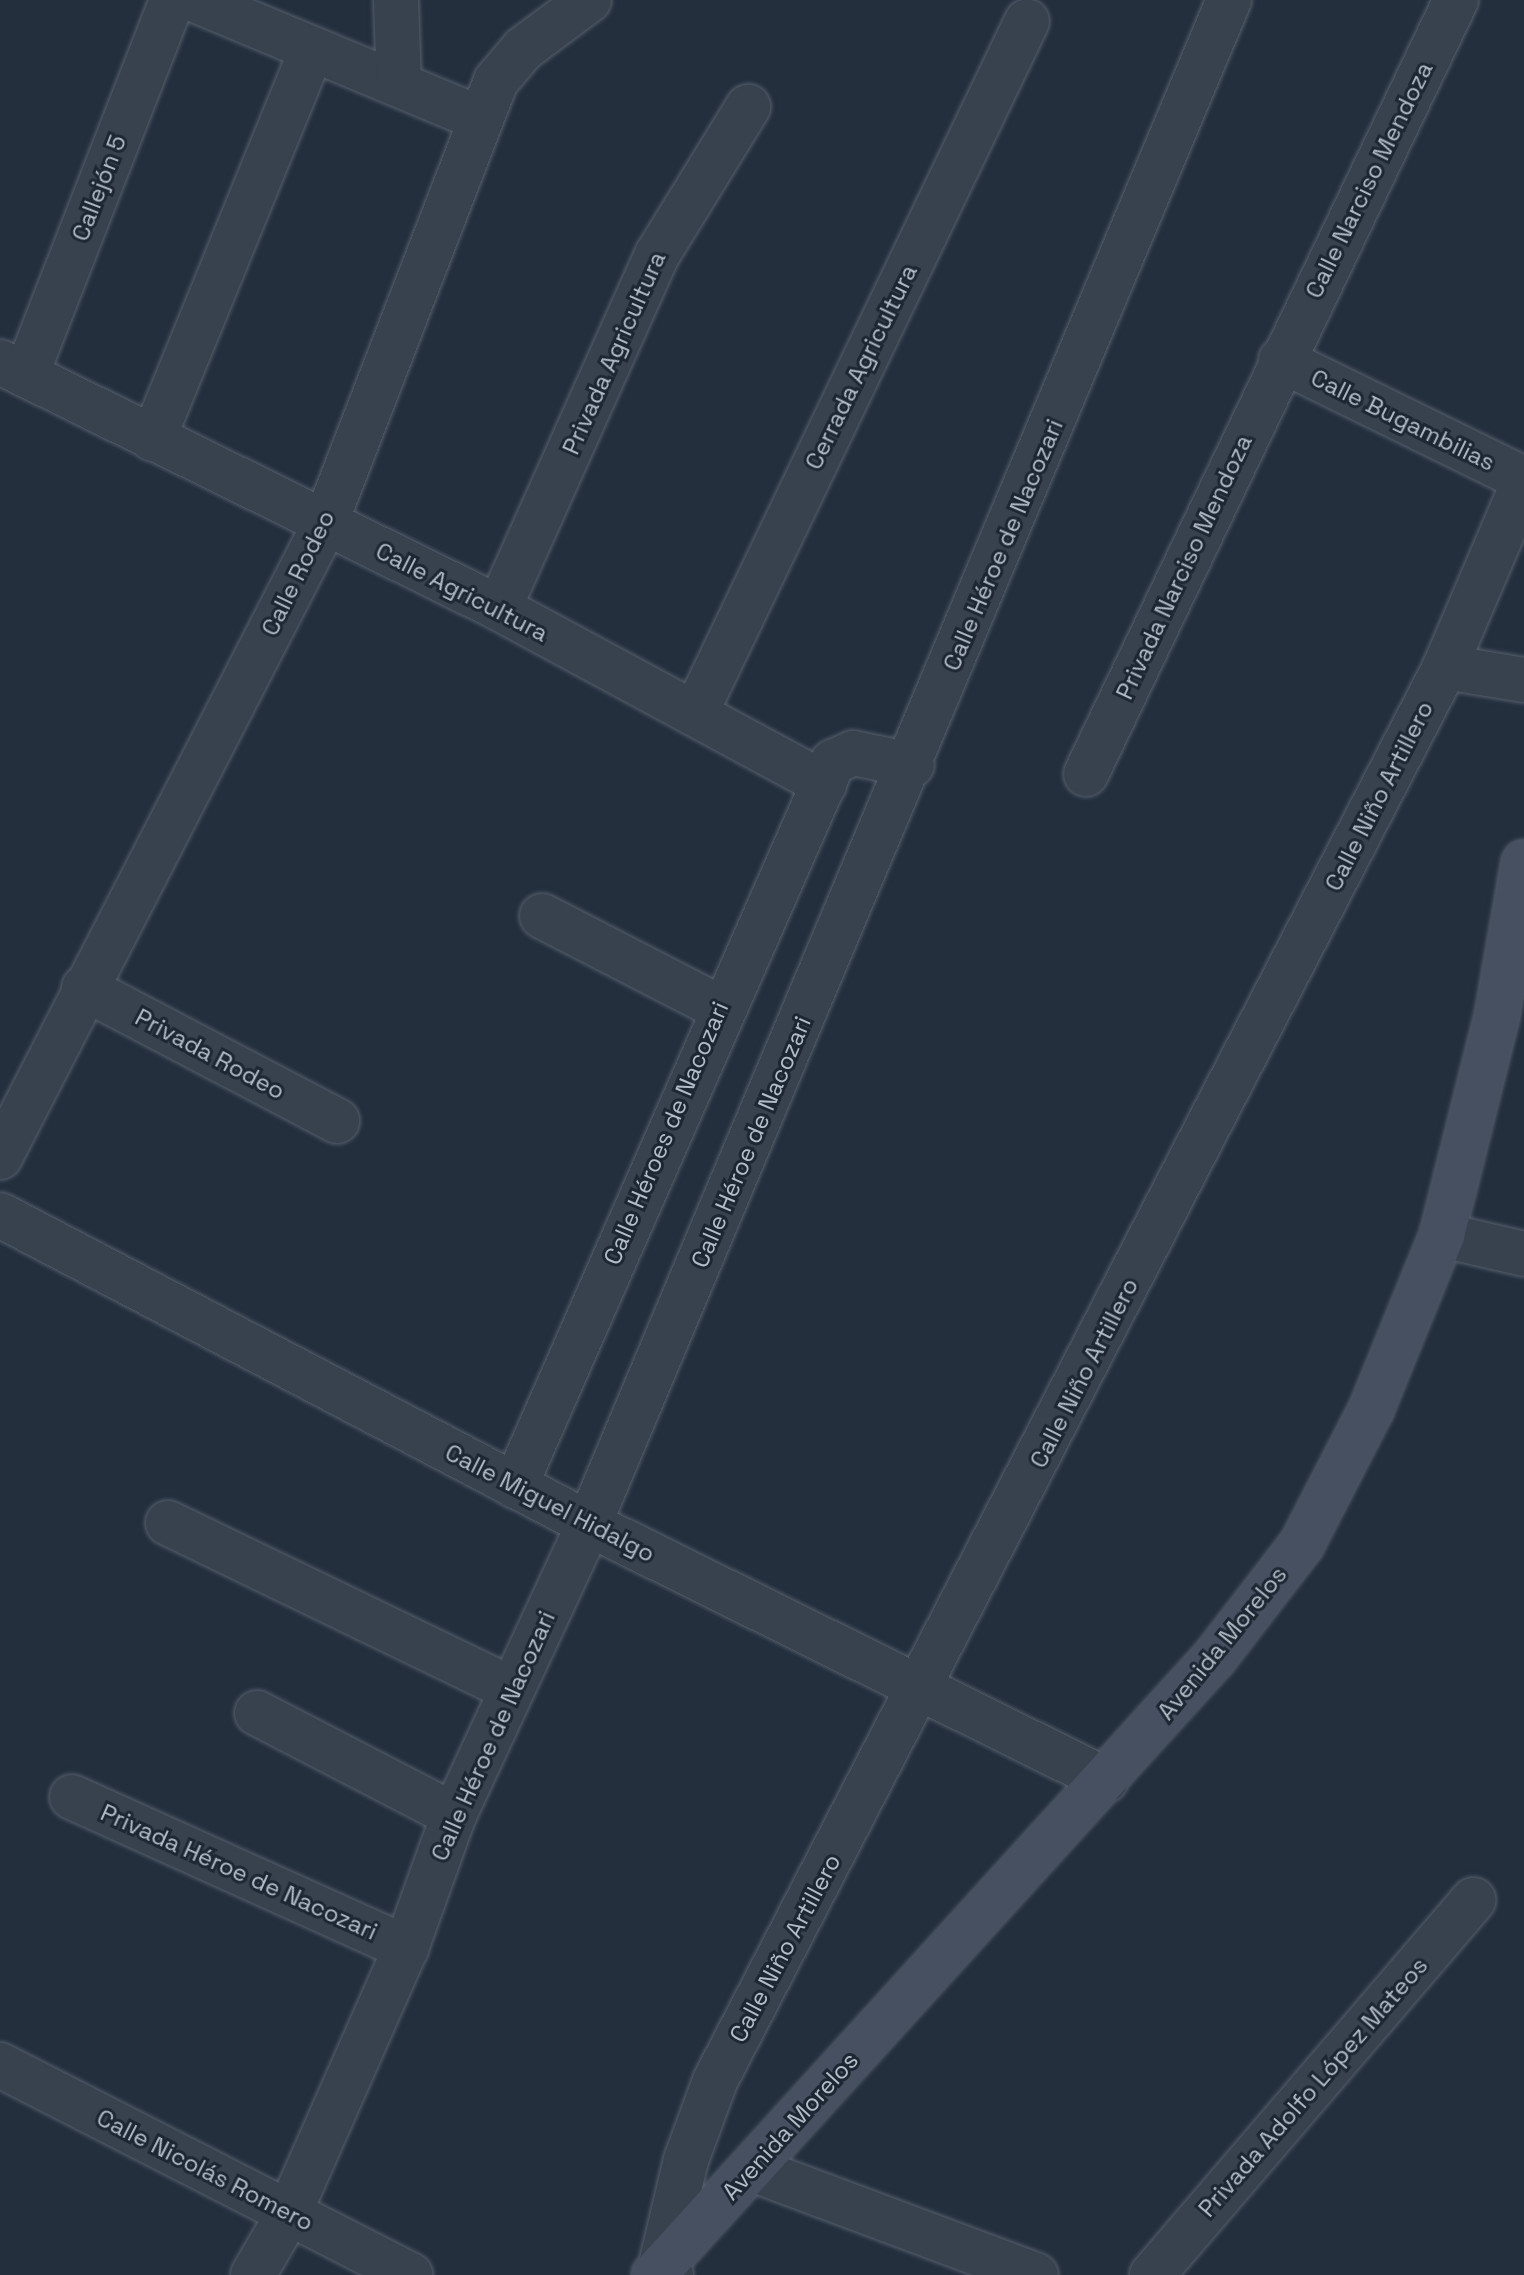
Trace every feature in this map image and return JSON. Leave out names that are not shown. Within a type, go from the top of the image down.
[{"type":"main road","name":"Avenida Morelos","points":[[662,2273],[752,2169],[1215,1657],[1302,1544],[1371,1410],[1442,1235],[1510,1019],[1524,862]]},
{"type":"street","name":"Callejón 5","points":[[13,369],[172,0]]},
{"type":"street","points":[[195,0],[481,119]]},
{"type":"street","points":[[396,0],[399,84]]},
{"type":"street","name":"Calle Rodeo","points":[[0,1157],[84,988],[325,524],[496,81],[523,49],[589,0]]},
{"type":"street","name":"Calle Héroe de Nacozari","points":[[253,2275],[289,2213],[406,1948],[454,1815],[589,1524],[912,765],[1229,0]]},
{"type":"street","name":"Calle Narciso Mendoza","points":[[1281,360],[1456,0]]},
{"type":"street","name":"Cerrada Agricultura","points":[[695,714],[1027,21]]},
{"type":"street","points":[[153,439],[312,49]]},
{"type":"street","name":"Privada Agricultura","points":[[499,608],[657,255],[748,107]]},
{"type":"street","name":"Calle Bugambilias","points":[[1281,360],[1524,480]]},
{"type":"street","name":"Privada Narciso Mendoza","points":[[1086,774],[1281,360]]},
{"type":"street","name":"Calle Agricultura","points":[[13,369],[499,608],[825,784]]},
{"type":"street","name":"Calle Niño Artillero","points":[[662,2273],[686,2160],[715,2081],[922,1690],[1445,667],[1524,480]]},
{"type":"street","points":[[1445,667],[1524,680]]},
{"type":"street","points":[[825,784],[841,754],[912,765]]},
{"type":"street","name":"Calle Héroes de Nacozari","points":[[515,1486],[720,1008],[825,784]]},
{"type":"street","points":[[542,916],[720,1008]]},
{"type":"street","name":"Privada Rodeo","points":[[84,988],[337,1121]]},
{"type":"street","name":"Calle Miguel Hidalgo","points":[[0,1215],[589,1524],[1106,1780]]},
{"type":"street","points":[[1442,1235],[1524,1254]]},
{"type":"street","points":[[168,1523],[511,1689]]},
{"type":"street","points":[[257,1713],[454,1815]]},
{"type":"street","name":"Privada Héroe de Nacozari","points":[[72,1797],[406,1948]]},
{"type":"street","name":"Privada Adolfo López Mateos","points":[[1152,2275],[1473,1900]]},
{"type":"street","name":"Calle Nicolás Romero","points":[[0,2065],[410,2275]]},
{"type":"street","points":[[752,2169],[1036,2275]]}]
